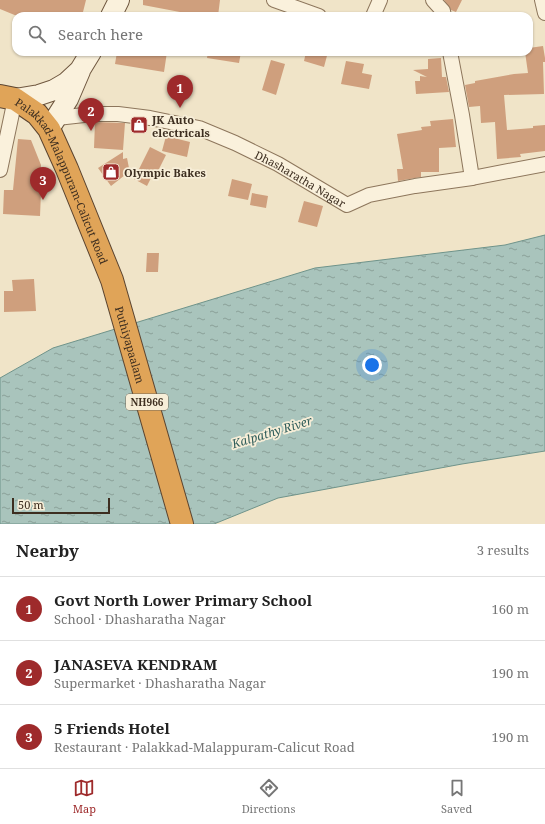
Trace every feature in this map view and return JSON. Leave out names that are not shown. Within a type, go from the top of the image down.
[{"type":"highway","name":"Palakkad-Malappuram-Calicut Road","points":[[7,97],[53,124],[67,169],[112,280]]},
{"type":"highway","name":"Puthiyapaalam","points":[[112,280],[182,524]]},
{"type":"main road","points":[[113,12],[119,0]]},
{"type":"main road","points":[[53,124],[68,99],[80,70],[89,56]]},
{"type":"main road","points":[[7,97],[39,95],[54,90],[66,83],[80,70]]},
{"type":"street","points":[[274,0],[309,12]]},
{"type":"street","points":[[376,12],[380,0]]},
{"type":"street","points":[[433,0],[444,12]]},
{"type":"street","points":[[542,0],[545,13]]},
{"type":"street","points":[[451,56],[472,178]]},
{"type":"street","points":[[0,170],[7,97]]},
{"type":"street","name":"Dhasharatha Nagar","points":[[53,124],[93,114],[118,114],[150,118],[199,128],[235,143],[278,164],[347,205],[369,195],[545,164]]},
{"type":"water","name":"Kalpathy River","points":[[545,235],[545,451],[462,464],[278,498],[214,524],[0,524],[0,378],[53,348],[315,268],[505,245]]},
{"type":"building","points":[[0,0],[86,0],[83,12],[12,12],[12,14],[0,9]]},
{"type":"building","points":[[143,0],[220,0],[218,12],[180,12],[143,5]]},
{"type":"building","points":[[444,0],[462,0],[456,12],[451,10]]},
{"type":"building","points":[[543,46],[545,58],[545,62],[543,62],[544,94],[504,95],[507,130],[533,128],[533,126],[545,125],[545,151],[520,154],[521,157],[497,159],[495,122],[481,123],[480,106],[469,107],[465,85],[475,83],[475,81],[528,73],[526,56],[533,56],[533,47]]},
{"type":"building","points":[[116,56],[166,56],[164,72],[115,64]]},
{"type":"building","points":[[207,56],[240,56],[239,63],[207,58]]},
{"type":"building","points":[[305,56],[327,56],[324,67],[304,61]]},
{"type":"building","points":[[441,58],[442,77],[446,77],[449,92],[416,94],[415,81],[420,81],[420,76],[427,77],[413,70],[428,69],[428,59]]},
{"type":"building","points":[[271,60],[285,64],[276,95],[262,90]]},
{"type":"building","points":[[346,61],[364,64],[362,73],[372,75],[369,89],[341,84]]},
{"type":"building","points":[[453,119],[456,147],[439,148],[439,172],[421,172],[421,177],[398,181],[397,169],[403,169],[397,134],[422,130],[421,127],[431,126],[430,121]]},
{"type":"building","points":[[95,122],[125,123],[123,150],[94,148]]},
{"type":"building","points":[[166,136],[190,142],[187,157],[162,151]]},
{"type":"building","points":[[18,139],[31,140],[41,165],[39,191],[41,192],[40,216],[3,214],[4,190],[13,190]]},
{"type":"building","points":[[150,147],[166,155],[158,171],[155,170],[147,186],[134,179]]},
{"type":"building","points":[[123,152],[123,159],[127,158],[131,178],[125,175],[111,186],[98,168]]},
{"type":"building","points":[[232,179],[252,184],[248,200],[228,196]]},
{"type":"building","points":[[252,193],[268,196],[266,208],[250,205]]},
{"type":"building","points":[[304,201],[323,206],[317,227],[298,222]]},
{"type":"building","points":[[147,253],[159,253],[158,272],[146,272]]},
{"type":"building","points":[[34,279],[36,311],[4,312],[4,291],[13,291],[12,280]]},
{"type":"place","name":"Govt North Lower Primary School","points":[[180,108]]},
{"type":"place","name":"JK Auto electricals","points":[[139,125]]},
{"type":"place","name":"JANASEVA KENDRAM","points":[[91,131]]},
{"type":"place","name":"Olympic Bakes","points":[[111,172]]},
{"type":"place","name":"5 Friends Hotel","points":[[43,200]]}]
